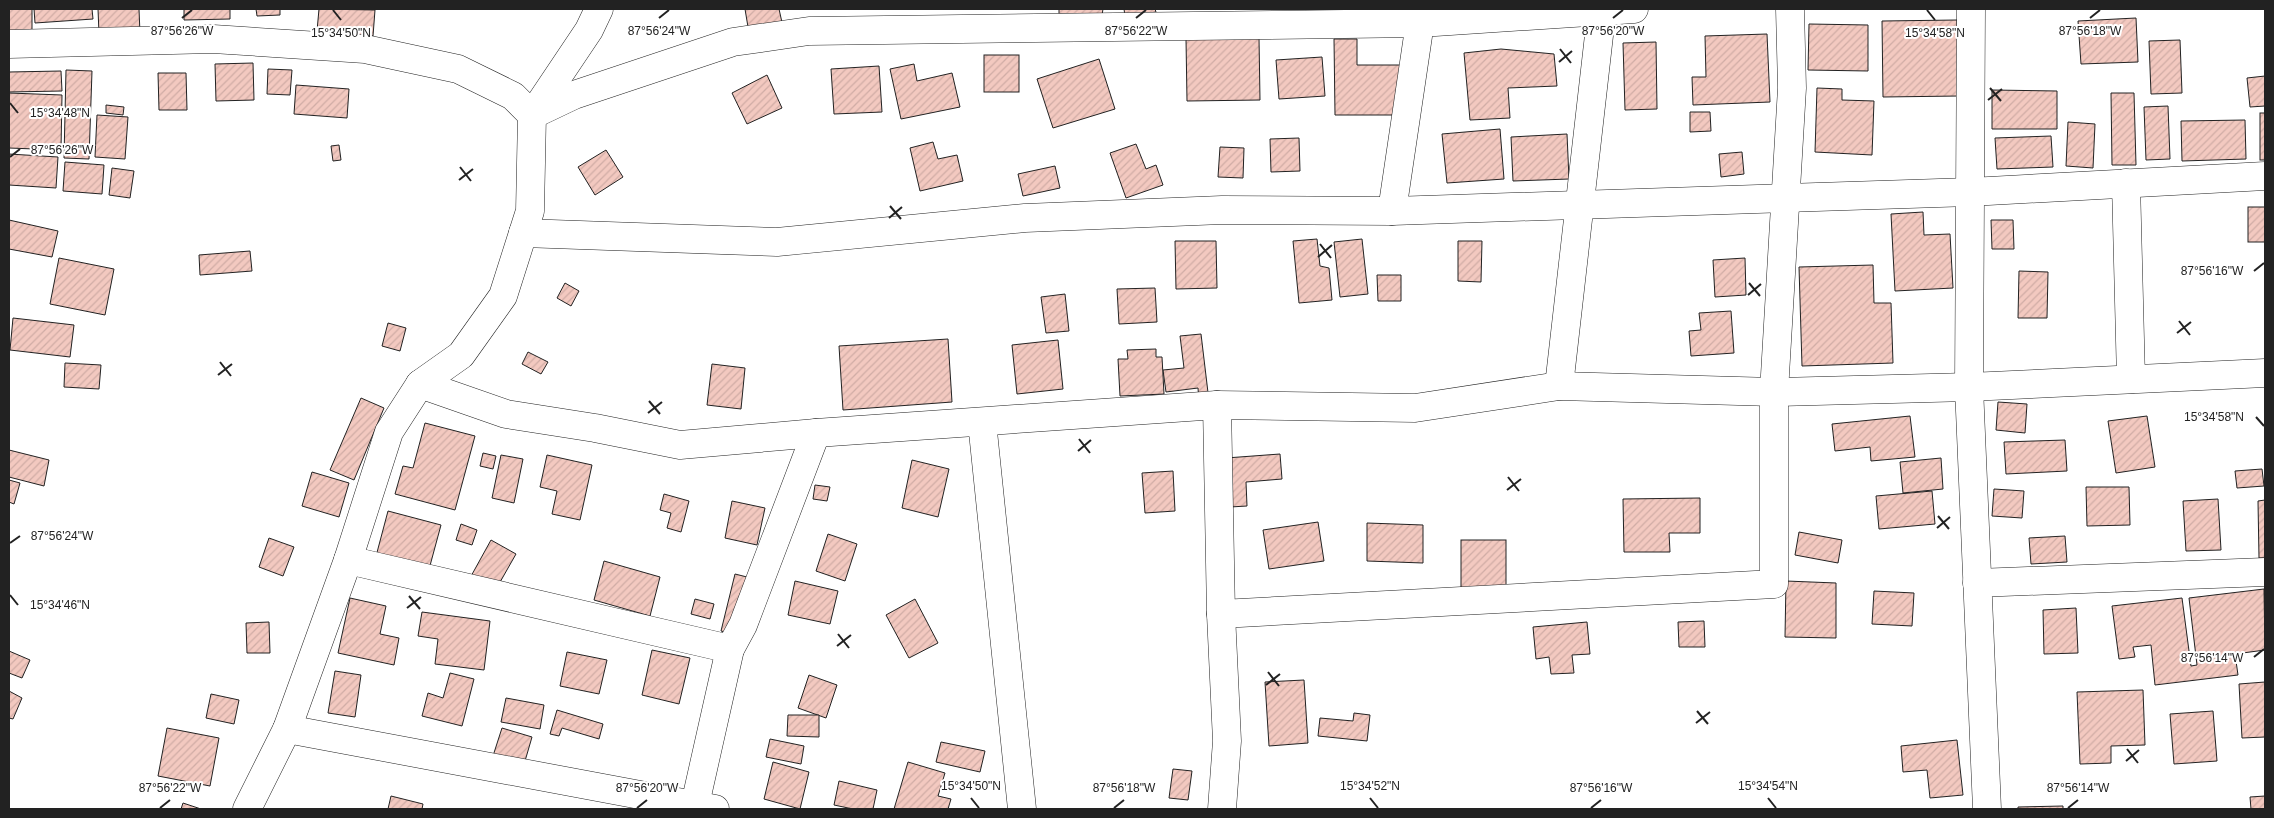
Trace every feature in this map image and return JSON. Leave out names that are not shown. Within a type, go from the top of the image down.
[{"type":"street","points":[[247,809],[287,730],[348,560],[389,432],[420,384],[461,355],[503,296],[530,211],[532,115],[589,30],[599,9]]},
{"type":"street","points":[[1559,386],[1602,9]]},
{"type":"street","points":[[532,115],[574,95],[732,42],[809,31],[1634,9]]},
{"type":"street","points":[[1221,614],[1774,584],[1774,392],[1792,88],[1790,9]]},
{"type":"street","points":[[1971,9],[1969,387],[1987,809]]},
{"type":"street","points":[[1392,211],[1421,16]]},
{"type":"street","points":[[9,44],[213,38],[365,49],[458,69],[514,96],[532,115]]},
{"type":"street","points":[[523,232],[777,242],[1025,218],[1222,210],[1392,211],[1970,192],[2265,176]]},
{"type":"street","points":[[2126,183],[2131,379]]},
{"type":"street","points":[[420,384],[506,414],[595,428],[680,445],[816,433],[1218,405],[1415,408],[1559,386],[1774,392],[1969,387],[2265,373]]},
{"type":"street","points":[[1218,405],[1221,614],[1227,741],[1222,809]]},
{"type":"street","points":[[982,422],[1022,809]]},
{"type":"street","points":[[287,730],[702,808],[730,649],[744,625],[816,433]]},
{"type":"street","points":[[348,560],[730,649]]},
{"type":"street","points":[[1977,583],[2265,572]]},
{"type":"building","points":[[9,9],[32,9],[32,36],[9,36]]},
{"type":"building","points":[[34,9],[92,9],[93,19],[35,23]]},
{"type":"building","points":[[98,9],[139,9],[140,34],[99,34]]},
{"type":"building","points":[[184,9],[230,9],[230,19],[184,20]]},
{"type":"building","points":[[256,9],[280,9],[280,15],[257,16]]},
{"type":"building","points":[[319,9],[375,10],[373,36],[317,31]]},
{"type":"building","points":[[745,9],[779,9],[783,27],[749,33]]},
{"type":"building","points":[[1059,9],[1103,9],[1102,15],[1059,14]]},
{"type":"building","points":[[1124,9],[1155,9],[1156,12],[1125,16]]},
{"type":"building","points":[[2136,18],[2138,62],[2081,64],[2078,21]]},
{"type":"building","points":[[1957,20],[1959,96],[1883,97],[1882,21]]},
{"type":"building","points":[[1809,24],[1868,25],[1868,71],[1808,70]]},
{"type":"building","points":[[1767,34],[1770,102],[1693,105],[1692,77],[1706,77],[1705,36]]},
{"type":"building","points":[[1259,38],[1260,100],[1187,101],[1186,39]]},
{"type":"building","points":[[1334,39],[1357,39],[1357,65],[1404,65],[1405,115],[1335,115]]},
{"type":"building","points":[[2180,40],[2182,93],[2151,94],[2149,41]]},
{"type":"building","points":[[1656,42],[1657,109],[1625,110],[1623,43]]},
{"type":"building","points":[[1501,49],[1554,54],[1557,86],[1508,88],[1510,118],[1470,120],[1464,53]]},
{"type":"building","points":[[984,55],[1019,55],[1019,92],[984,92]]},
{"type":"building","points":[[1322,57],[1325,96],[1279,99],[1276,60]]},
{"type":"building","points":[[1099,59],[1115,109],[1053,128],[1037,79]]},
{"type":"building","points":[[253,63],[254,100],[216,101],[215,64]]},
{"type":"building","points":[[914,64],[917,81],[952,73],[960,107],[901,119],[890,69]]},
{"type":"building","points":[[879,66],[882,112],[834,114],[831,69]]},
{"type":"building","points":[[268,69],[292,70],[290,95],[267,94]]},
{"type":"building","points":[[66,70],[92,71],[89,159],[64,158]]},
{"type":"building","points":[[61,71],[62,91],[9,92],[9,72]]},
{"type":"building","points":[[158,73],[186,73],[187,110],[159,110]]},
{"type":"building","points":[[767,75],[782,108],[747,124],[732,93]]},
{"type":"building","points":[[2265,76],[2265,106],[2250,107],[2247,78]]},
{"type":"building","points":[[296,85],[349,89],[347,118],[294,114]]},
{"type":"building","points":[[1817,88],[1842,89],[1842,100],[1874,101],[1872,155],[1815,152]]},
{"type":"building","points":[[1992,90],[2057,91],[2057,129],[1992,129]]},
{"type":"building","points":[[9,93],[62,95],[61,150],[9,148]]},
{"type":"building","points":[[2111,93],[2134,93],[2136,165],[2112,165]]},
{"type":"building","points":[[106,105],[124,107],[123,115],[106,113]]},
{"type":"building","points":[[2168,106],[2170,159],[2146,160],[2144,107]]},
{"type":"building","points":[[1690,112],[1710,112],[1711,131],[1690,132]]},
{"type":"building","points":[[2260,113],[2265,113],[2265,160],[2260,160]]},
{"type":"building","points":[[97,115],[128,117],[125,159],[95,157]]},
{"type":"building","points":[[2245,120],[2246,159],[2182,161],[2181,121]]},
{"type":"building","points":[[2068,122],[2095,124],[2093,168],[2066,166]]},
{"type":"building","points":[[1500,129],[1504,179],[1447,183],[1442,134]]},
{"type":"building","points":[[1567,134],[1569,179],[1513,181],[1511,137]]},
{"type":"building","points":[[2051,136],[2053,167],[1997,169],[1995,138]]},
{"type":"building","points":[[1299,138],[1300,171],[1271,172],[1270,139]]},
{"type":"building","points":[[933,142],[938,159],[957,155],[963,181],[920,191],[910,148]]},
{"type":"building","points":[[1136,144],[1146,169],[1156,165],[1163,185],[1126,198],[1110,153]]},
{"type":"building","points":[[339,145],[341,160],[333,161],[331,146]]},
{"type":"building","points":[[1220,147],[1244,148],[1243,178],[1218,177]]},
{"type":"building","points":[[606,150],[623,177],[595,195],[578,167]]},
{"type":"building","points":[[1742,152],[1744,174],[1721,177],[1719,154]]},
{"type":"building","points":[[9,154],[58,157],[56,188],[9,185]]},
{"type":"building","points":[[65,162],[104,165],[102,194],[63,191]]},
{"type":"building","points":[[1055,166],[1060,188],[1023,196],[1018,174]]},
{"type":"building","points":[[112,168],[134,171],[130,198],[109,195]]},
{"type":"building","points":[[2248,207],[2265,207],[2265,242],[2248,242]]},
{"type":"building","points":[[1923,212],[1924,235],[1950,234],[1953,288],[1895,291],[1891,214]]},
{"type":"building","points":[[9,220],[58,231],[52,257],[9,249]]},
{"type":"building","points":[[1991,220],[2013,220],[2014,249],[1992,249]]},
{"type":"building","points":[[1317,239],[1320,266],[1329,268],[1332,300],[1299,303],[1293,241]]},
{"type":"building","points":[[1362,239],[1368,294],[1340,297],[1334,242]]},
{"type":"building","points":[[1175,241],[1216,241],[1217,288],[1176,289]]},
{"type":"building","points":[[1458,241],[1482,241],[1481,282],[1458,281]]},
{"type":"building","points":[[250,251],[252,271],[200,275],[199,255]]},
{"type":"building","points":[[59,258],[114,269],[105,315],[50,304]]},
{"type":"building","points":[[1745,258],[1746,295],[1715,297],[1713,260]]},
{"type":"building","points":[[1873,265],[1874,303],[1891,303],[1893,363],[1802,366],[1799,267]]},
{"type":"building","points":[[2019,271],[2048,272],[2047,318],[2018,318]]},
{"type":"building","points":[[1377,275],[1401,275],[1401,301],[1378,301]]},
{"type":"building","points":[[565,283],[579,291],[571,306],[557,298]]},
{"type":"building","points":[[1155,288],[1157,322],[1119,324],[1117,289]]},
{"type":"building","points":[[1065,294],[1069,331],[1046,333],[1041,297]]},
{"type":"building","points":[[1731,311],[1734,353],[1691,356],[1689,331],[1701,330],[1699,313]]},
{"type":"building","points":[[13,318],[74,325],[70,357],[10,350]]},
{"type":"building","points":[[388,323],[406,328],[400,351],[382,346]]},
{"type":"building","points":[[1201,334],[1209,401],[1199,402],[1198,388],[1166,392],[1163,370],[1184,368],[1180,336]]},
{"type":"building","points":[[948,339],[952,402],[843,410],[839,346]]},
{"type":"building","points":[[1058,340],[1063,389],[1017,394],[1012,345]]},
{"type":"building","points":[[1156,349],[1156,357],[1162,357],[1164,394],[1120,396],[1118,359],[1128,359],[1127,350]]},
{"type":"building","points":[[528,352],[548,362],[541,374],[522,364]]},
{"type":"building","points":[[65,363],[101,365],[99,389],[64,387]]},
{"type":"building","points":[[712,364],[745,368],[741,409],[707,405]]},
{"type":"building","points":[[361,398],[384,408],[354,480],[330,470]]},
{"type":"building","points":[[1998,402],[2027,404],[2025,433],[1996,430]]},
{"type":"building","points":[[1910,416],[1915,457],[1871,461],[1870,447],[1835,451],[1832,424]]},
{"type":"building","points":[[2147,416],[2155,467],[2116,473],[2108,421]]},
{"type":"building","points":[[425,423],[475,436],[455,510],[395,494],[403,466],[413,468]]},
{"type":"building","points":[[2065,440],[2067,471],[2006,474],[2004,442]]},
{"type":"building","points":[[9,450],[49,460],[44,486],[9,477]]},
{"type":"building","points":[[483,453],[496,456],[493,469],[480,466]]},
{"type":"building","points":[[1280,454],[1282,479],[1246,482],[1247,506],[1230,507],[1226,458]]},
{"type":"building","points":[[501,455],[523,459],[514,503],[492,498]]},
{"type":"building","points":[[547,455],[592,465],[580,520],[552,514],[557,491],[540,487]]},
{"type":"building","points":[[1941,458],[1943,489],[1903,493],[1900,462]]},
{"type":"building","points":[[912,460],[949,469],[938,517],[902,508]]},
{"type":"building","points":[[2262,469],[2264,486],[2237,488],[2235,471]]},
{"type":"building","points":[[1173,471],[1175,511],[1145,513],[1142,473]]},
{"type":"building","points":[[312,472],[349,483],[339,517],[302,506]]},
{"type":"building","points":[[9,480],[20,483],[14,504],[9,502]]},
{"type":"building","points":[[815,485],[830,487],[827,501],[813,499]]},
{"type":"building","points":[[2086,487],[2129,487],[2130,525],[2087,526]]},
{"type":"building","points":[[1994,489],[2024,491],[2022,518],[1992,516]]},
{"type":"building","points":[[1932,491],[1935,524],[1879,529],[1876,496]]},
{"type":"building","points":[[664,494],[689,501],[681,532],[667,528],[671,513],[660,510]]},
{"type":"building","points":[[1700,498],[1700,533],[1669,533],[1670,552],[1624,552],[1623,499]]},
{"type":"building","points":[[2218,499],[2221,550],[2186,551],[2183,501]]},
{"type":"building","points":[[2265,500],[2265,558],[2259,558],[2258,501]]},
{"type":"building","points":[[732,501],[765,508],[757,545],[725,538]]},
{"type":"building","points":[[388,511],[441,525],[428,573],[375,560]]},
{"type":"building","points":[[1318,522],[1324,561],[1269,569],[1263,530]]},
{"type":"building","points":[[1367,523],[1423,525],[1423,563],[1367,561]]},
{"type":"building","points":[[461,524],[477,530],[472,545],[456,540]]},
{"type":"building","points":[[1799,532],[1842,540],[1838,563],[1795,555]]},
{"type":"building","points":[[828,534],[857,544],[845,581],[816,571]]},
{"type":"building","points":[[2065,536],[2067,562],[2031,564],[2029,538]]},
{"type":"building","points":[[269,538],[294,547],[283,576],[259,567]]},
{"type":"building","points":[[491,540],[516,554],[495,591],[470,578]]},
{"type":"building","points":[[1461,540],[1506,540],[1506,588],[1461,588]]},
{"type":"building","points":[[604,561],[660,577],[650,616],[594,600]]},
{"type":"building","points":[[735,574],[751,578],[736,635],[721,631]]},
{"type":"building","points":[[795,581],[838,591],[830,624],[788,615]]},
{"type":"building","points":[[1786,581],[1836,583],[1836,638],[1785,637]]},
{"type":"building","points":[[2264,589],[2265,650],[2235,654],[2238,675],[2155,685],[2151,645],[2133,647],[2135,657],[2119,659],[2112,606],[2182,598],[2191,666],[2197,665],[2189,598]]},
{"type":"building","points":[[1874,591],[1914,593],[1912,626],[1872,624]]},
{"type":"building","points":[[350,598],[386,606],[380,634],[399,638],[394,665],[338,653]]},
{"type":"building","points":[[695,599],[714,604],[710,619],[691,614]]},
{"type":"building","points":[[915,599],[938,643],[909,658],[886,615]]},
{"type":"building","points":[[2076,608],[2078,653],[2044,654],[2043,610]]},
{"type":"building","points":[[422,612],[490,621],[484,670],[435,664],[438,639],[418,636]]},
{"type":"building","points":[[1704,621],[1705,647],[1679,647],[1678,622]]},
{"type":"building","points":[[269,622],[270,653],[247,653],[246,623]]},
{"type":"building","points":[[1587,622],[1590,654],[1572,655],[1574,673],[1551,674],[1549,657],[1536,659],[1533,627]]},
{"type":"building","points":[[652,650],[690,658],[679,704],[642,695]]},
{"type":"building","points":[[9,651],[30,660],[22,678],[9,673]]},
{"type":"building","points":[[567,652],[607,660],[599,694],[560,686]]},
{"type":"building","points":[[335,671],[361,675],[355,717],[328,713]]},
{"type":"building","points":[[450,673],[474,679],[462,726],[422,716],[428,693],[443,698]]},
{"type":"building","points":[[809,675],[837,685],[826,718],[798,708]]},
{"type":"building","points":[[1304,680],[1308,743],[1269,746],[1265,682]]},
{"type":"building","points":[[2265,682],[2265,737],[2242,738],[2239,684]]},
{"type":"building","points":[[2143,690],[2145,745],[2111,746],[2111,763],[2080,764],[2077,692]]},
{"type":"building","points":[[9,691],[22,698],[13,719],[9,718]]},
{"type":"building","points":[[211,694],[239,700],[234,724],[206,718]]},
{"type":"building","points":[[506,698],[544,705],[540,729],[501,722]]},
{"type":"building","points":[[557,710],[603,724],[599,739],[562,728],[559,736],[550,734]]},
{"type":"building","points":[[2213,711],[2217,761],[2174,764],[2170,714]]},
{"type":"building","points":[[1354,713],[1370,715],[1367,741],[1318,736],[1320,718],[1353,721]]},
{"type":"building","points":[[788,715],[819,715],[819,737],[787,736]]},
{"type":"building","points":[[167,728],[219,738],[210,786],[158,776]]},
{"type":"building","points":[[502,728],[532,737],[523,768],[492,759]]},
{"type":"building","points":[[770,739],[804,746],[801,764],[766,757]]},
{"type":"building","points":[[1957,740],[1963,795],[1930,798],[1927,770],[1903,772],[1901,746]]},
{"type":"building","points":[[941,742],[985,751],[980,772],[936,762]]},
{"type":"building","points":[[773,762],[809,772],[800,809],[764,799]]},
{"type":"building","points":[[908,762],[945,773],[938,796],[951,799],[948,809],[894,809]]},
{"type":"building","points":[[1173,769],[1192,771],[1188,800],[1169,798]]},
{"type":"building","points":[[839,781],[877,790],[873,809],[853,809],[834,805]]},
{"type":"building","points":[[391,796],[423,804],[422,809],[388,809]]},
{"type":"building","points":[[2265,796],[2265,809],[2251,809],[2250,797]]},
{"type":"building","points":[[183,803],[201,809],[181,809]]},
{"type":"building","points":[[2063,806],[2063,809],[2018,809],[2018,807]]}]
